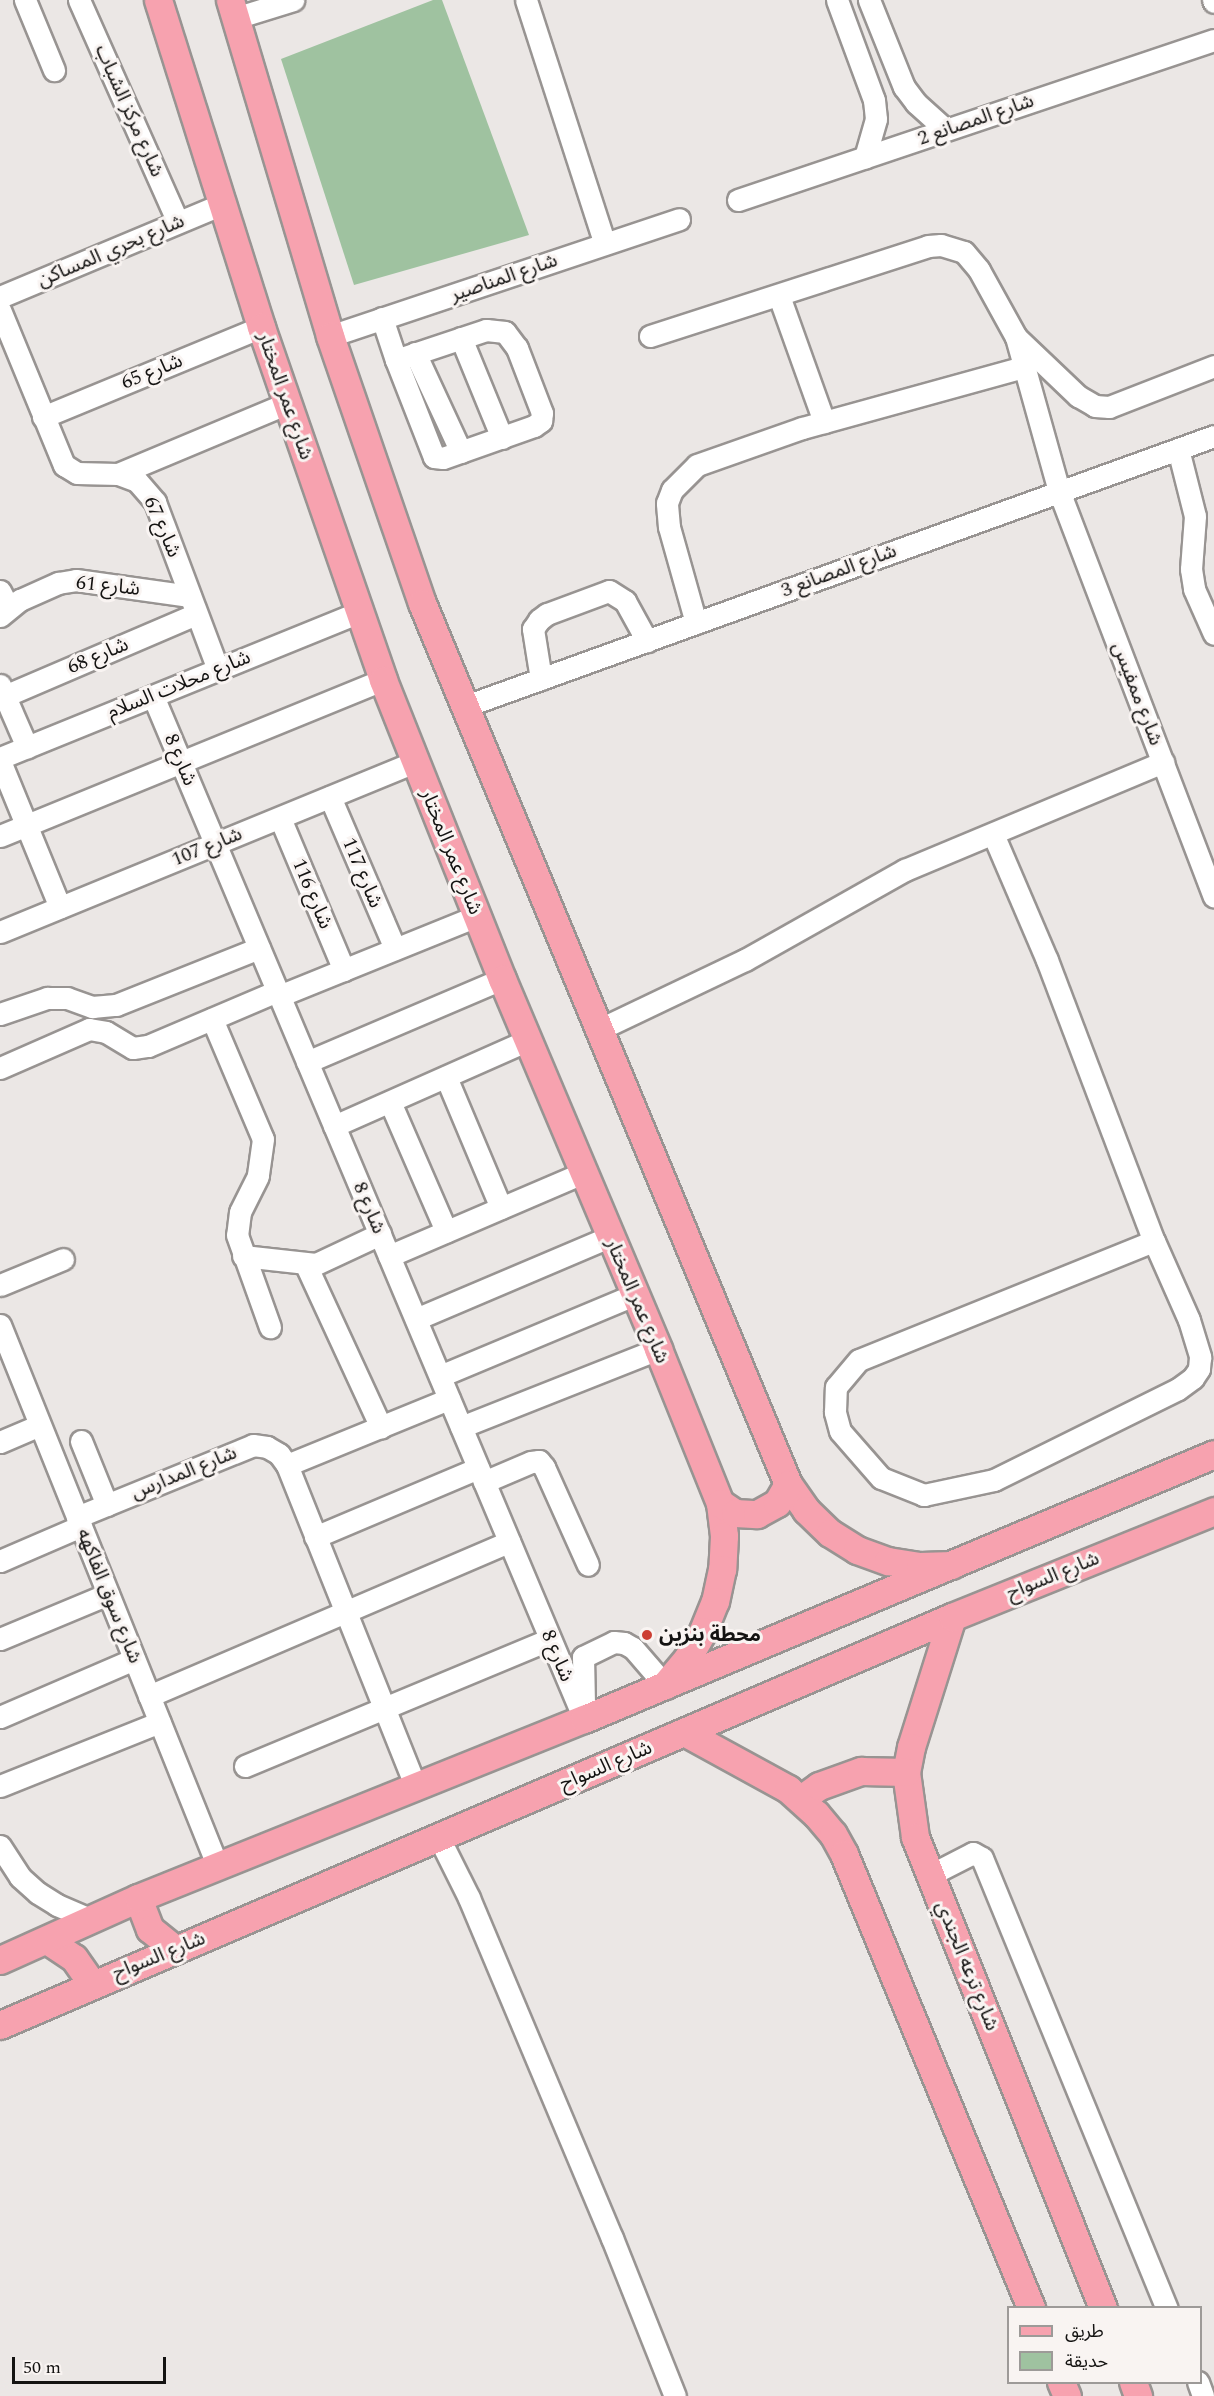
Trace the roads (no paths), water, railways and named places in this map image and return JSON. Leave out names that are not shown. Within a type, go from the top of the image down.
[{"type":"main road","name":"شارع عمر المختار","points":[[158,0],[261,327],[384,680],[502,979],[658,1349],[720,1503],[723,1558],[715,1601],[703,1631],[686,1660],[664,1685]]},
{"type":"main road","points":[[233,9],[330,336],[422,603],[788,1484],[806,1510],[830,1533],[857,1550],[898,1563],[952,1566]]},
{"type":"main road","points":[[0,1960],[138,1898],[584,1719],[1214,1454]]},
{"type":"main road","points":[[720,1503],[735,1513],[757,1514],[777,1503],[788,1484]]},
{"type":"main road","name":"شارع السواح","points":[[0,2025],[952,1617],[1214,1512]]},
{"type":"main road","name":"شارع ترعه الجندي","points":[[952,1617],[911,1747],[906,1772],[915,1838],[1103,2306]]},
{"type":"main road","points":[[684,1732],[801,1799],[833,1834],[844,1854],[1030,2306]]},
{"type":"main road","points":[[801,1799],[819,1786],[861,1771],[906,1772]]},
{"type":"main road","points":[[138,1898],[150,1929],[176,1950]]},
{"type":"main road","points":[[46,1940],[74,1958],[92,1984]]},
{"type":"street","points":[[26,0],[54,70]]},
{"type":"street","name":"شارع مركز الشباب","points":[[79,0],[178,222]]},
{"type":"street","points":[[233,9],[293,0]]},
{"type":"street","points":[[526,0],[605,244]]},
{"type":"street","points":[[837,0],[874,100],[876,119],[865,157]]},
{"type":"street","points":[[869,0],[904,87],[916,103],[946,130]]},
{"type":"street","name":"شارع المصانع 2","points":[[738,200],[1214,40]]},
{"type":"street","name":"شارع بحري المساكن","points":[[0,297],[222,204]]},
{"type":"street","name":"شارع المناصير","points":[[330,336],[679,219]]},
{"type":"street","points":[[650,336],[928,246],[955,247],[964,252],[979,270],[1016,337],[1078,396],[1095,406],[1109,407],[1214,366]]},
{"type":"street","points":[[779,296],[824,422]]},
{"type":"street","name":"شارع 67","points":[[0,310],[64,465],[77,473],[118,474],[137,481],[155,502],[218,670]]},
{"type":"street","points":[[382,318],[461,452]]},
{"type":"street","name":"شارع 65","points":[[44,417],[261,327]]},
{"type":"street","points":[[496,329],[513,339],[543,417],[538,425],[438,459],[431,454],[405,356],[496,329]]},
{"type":"street","name":"شارع ممفيس","points":[[1016,337],[1059,491],[1214,896]]},
{"type":"street","points":[[461,338],[502,438]]},
{"type":"street","points":[[696,623],[669,527],[667,502],[672,490],[697,465],[824,422],[1024,367]]},
{"type":"street","points":[[118,474],[288,403]]},
{"type":"street","name":"شارع المصانع 3","points":[[464,707],[1214,436]]},
{"type":"street","points":[[1178,449],[1195,516],[1191,569],[1194,589],[1214,634]]},
{"type":"street","name":"شارع 61","points":[[3,605],[58,583],[76,580],[193,605]]},
{"type":"street","points":[[541,679],[533,629],[539,620],[547,614],[609,591],[625,602],[647,641]]},
{"type":"street","name":"شارع 68","points":[[2,692],[193,605]]},
{"type":"street","name":"شارع محلات السلام","points":[[0,760],[359,612]]},
{"type":"street","points":[[0,836],[384,680]]},
{"type":"street","points":[[2,692],[27,747]]},
{"type":"street","name":"شارع 8","points":[[153,696],[584,1719]]},
{"type":"street","points":[[0,760],[60,907]]},
{"type":"street","name":"شارع 107","points":[[0,932],[415,762]]},
{"type":"street","points":[[598,1030],[745,960],[905,870],[1163,762]]},
{"type":"street","name":"شارع 117","points":[[330,797],[395,950]]},
{"type":"street","name":"شارع 116","points":[[280,818],[344,970]]},
{"type":"street","points":[[993,834],[1047,960],[1154,1241],[1190,1320],[1200,1357],[1199,1369],[1193,1378],[1178,1389],[994,1480],[924,1495],[881,1478],[840,1431],[835,1412],[836,1387],[859,1360],[1154,1241]]},
{"type":"street","points":[[0,1068],[89,1029],[106,1032],[133,1048],[148,1046],[477,916]]},
{"type":"street","points":[[0,1014],[47,998],[67,998],[92,1007],[116,1005],[259,948]]},
{"type":"street","points":[[307,1062],[502,979]]},
{"type":"street","points":[[212,1019],[263,1139],[258,1176],[240,1212],[237,1234],[270,1327]]},
{"type":"street","points":[[334,1126],[528,1040]]},
{"type":"street","points":[[446,1077],[501,1208]]},
{"type":"street","points":[[390,1102],[446,1232]]},
{"type":"street","points":[[389,1256],[583,1173]]},
{"type":"street","points":[[243,1256],[306,1265],[326,1261],[380,1234]]},
{"type":"street","points":[[416,1319],[609,1237]]},
{"type":"street","points":[[0,1285],[63,1259]]},
{"type":"street","points":[[306,1265],[381,1427]]},
{"type":"street","points":[[440,1376],[634,1295]]},
{"type":"street","name":"شارع سوق الفاكهه","points":[[0,1325],[218,1867]]},
{"type":"street","points":[[461,1427],[658,1349]]},
{"type":"street","points":[[416,1787],[287,1465],[449,1399]]},
{"type":"street","points":[[0,1443],[40,1425]]},
{"type":"street","points":[[81,1441],[107,1505]]},
{"type":"street","name":"شارع المدارس","points":[[0,1561],[79,1522],[107,1505],[253,1445],[267,1447],[279,1454],[287,1465]]},
{"type":"street","points":[[315,1537],[481,1475],[539,1461],[588,1565]]},
{"type":"street","points":[[149,1696],[509,1542]]},
{"type":"street","points":[[0,1639],[108,1594]]},
{"type":"street","points":[[244,1766],[550,1639]]},
{"type":"street","points":[[584,1719],[581,1661],[586,1654],[614,1642],[624,1643],[633,1648],[664,1685]]},
{"type":"street","points":[[0,1717],[134,1659]]},
{"type":"street","points":[[0,1786],[159,1722]]},
{"type":"street","points":[[439,1838],[469,1898],[612,2238],[675,2396]]},
{"type":"street","points":[[0,1846],[20,1877],[38,1893],[57,1905],[90,1919]]},
{"type":"street","points":[[930,1875],[973,1852],[982,1858],[1167,2306]]},
{"type":"place","name":"محطة بنزين","points":[[647,1635]]}]
